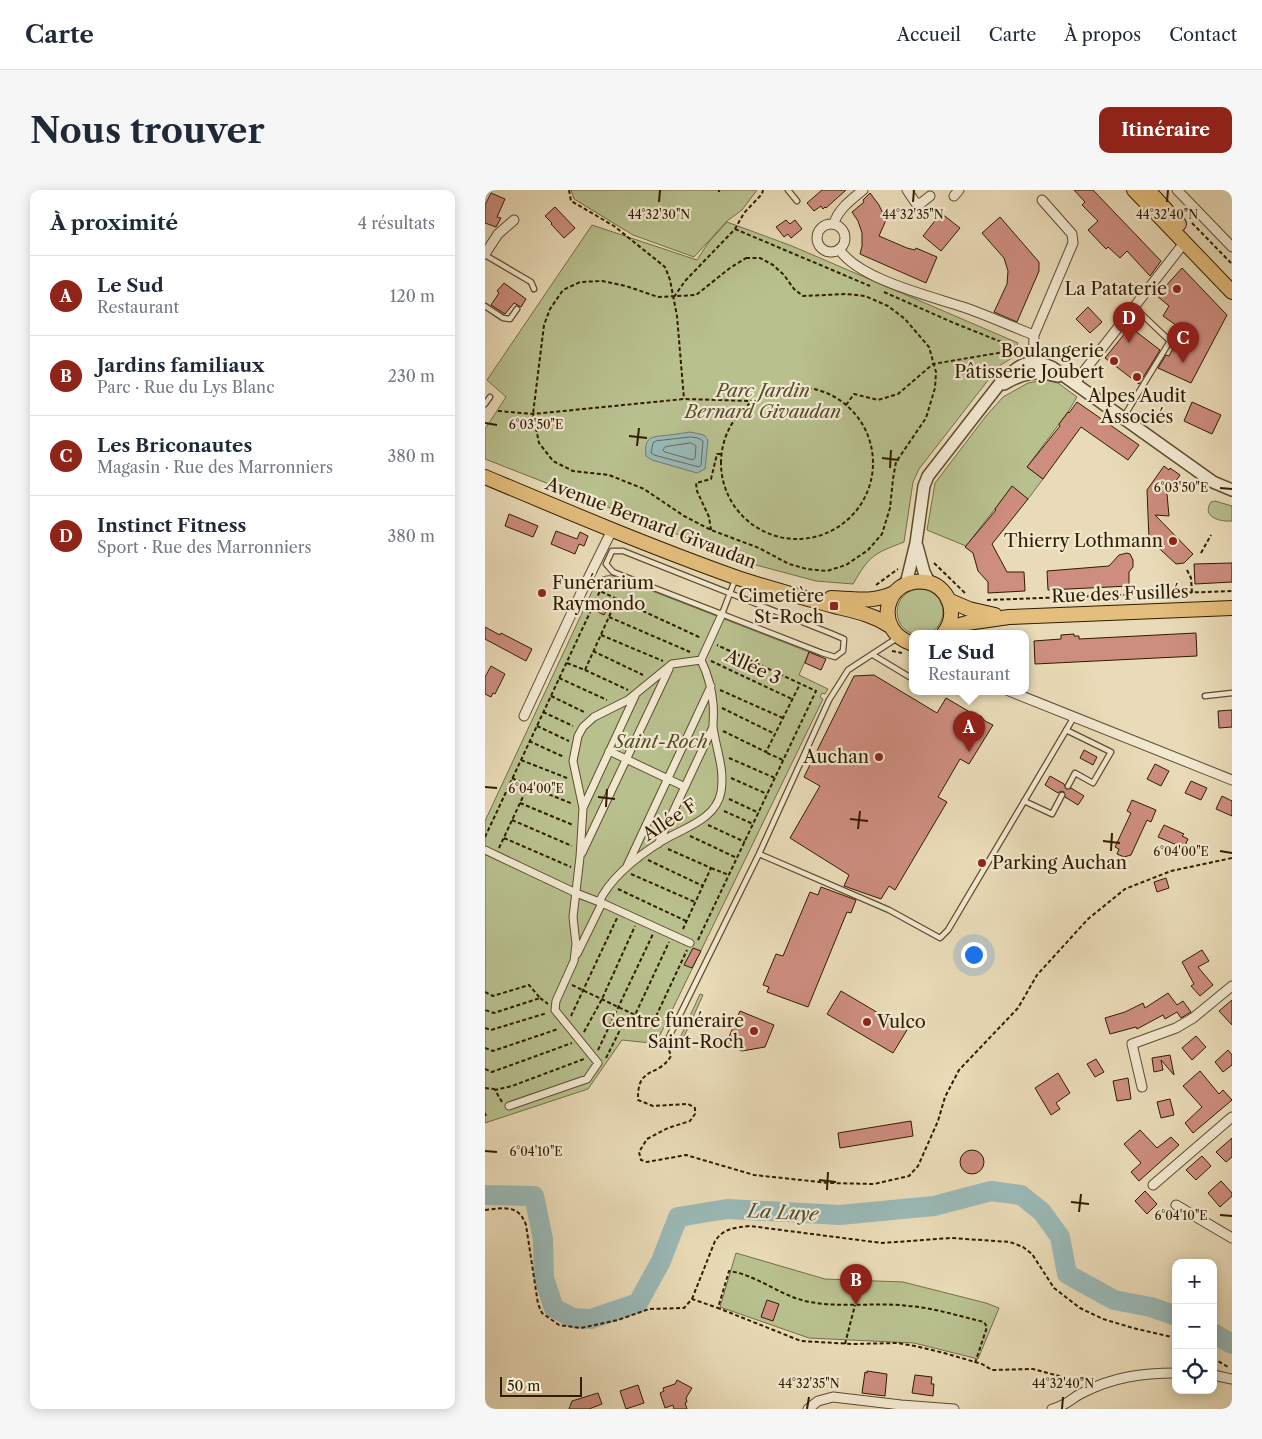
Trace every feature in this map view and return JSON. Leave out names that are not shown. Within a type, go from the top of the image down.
[{"type":"main road","points":[[1144,192],[1185,242],[1232,292]]},
{"type":"main road","points":[[1144,192],[1232,281]]},
{"type":"main road","name":"Avenue Bernard Givaudan","points":[[485,477],[612,530],[735,577],[805,597]]},
{"type":"main road","points":[[805,597],[879,599],[917,581],[929,582],[937,586],[949,600],[951,615],[945,630]]},
{"type":"main road","points":[[894,631],[887,609],[900,588]]},
{"type":"main road","points":[[805,597],[856,611],[880,620],[909,641]]},
{"type":"main road","name":"Rue des Fusillés","points":[[949,600],[969,609],[1009,617]]},
{"type":"main road","name":"Rue des Fusillés","points":[[948,630],[967,623],[1009,617],[1232,608]]},
{"type":"street","points":[[833,224],[843,230],[845,235],[843,246],[829,252],[824,250],[817,236],[823,227],[833,224],[842,209],[863,190]]},
{"type":"street","points":[[907,190],[915,202],[920,204],[930,196]]},
{"type":"street","points":[[1177,190],[1232,247]]},
{"type":"street","points":[[1033,368],[1034,336],[1073,243],[1072,234],[1042,200]]},
{"type":"street","points":[[485,254],[498,234],[514,220]]},
{"type":"street","points":[[1069,381],[1134,307],[1185,242]]},
{"type":"street","points":[[839,249],[849,262],[864,270],[922,295],[962,307],[1034,336]]},
{"type":"street","points":[[900,588],[916,561],[916,543],[922,497],[928,476],[996,389],[1033,368],[1069,381],[1213,482],[1232,490]]},
{"type":"street","points":[[524,716],[604,556],[612,530]]},
{"type":"street","points":[[916,561],[929,582]]},
{"type":"street","points":[[574,961],[576,944],[573,917],[581,853],[583,808],[573,761],[575,744],[581,730],[594,717],[637,693],[671,665],[702,659],[722,614]]},
{"type":"street","name":"Allée F","points":[[555,1010],[556,1001],[605,889],[657,844],[699,821],[715,807],[720,796],[722,774],[713,727],[711,686],[702,659]]},
{"type":"street","points":[[581,853],[671,665]]},
{"type":"street","points":[[624,871],[711,686]]},
{"type":"street","points":[[583,808],[637,693]]},
{"type":"street","points":[[1019,695],[1232,780]]},
{"type":"street","points":[[657,844],[713,727]]},
{"type":"street","points":[[609,751],[685,787]]},
{"type":"street","points":[[485,850],[576,893],[690,943]]},
{"type":"street","points":[[1142,1087],[1132,1044],[1176,1028],[1193,1018],[1231,988]]},
{"type":"street","points":[[509,1106],[587,1079],[597,1063],[555,1010]]},
{"type":"street","points":[[1153,1185],[1232,1117]]},
{"type":"street","points":[[1176,1205],[1232,1238]]},
{"type":"street","points":[[1052,1409],[1064,1406],[1080,1394],[1118,1378],[1144,1374],[1172,1373]]},
{"type":"street","points":[[1217,1377],[1232,1379]]},
{"type":"street","points":[[808,1409],[818,1401],[833,1397],[901,1406],[954,1409]]},
{"type":"lane","points":[[788,190],[797,201]]},
{"type":"lane","points":[[485,254],[531,282],[534,289]]},
{"type":"lane","points":[[485,306],[503,318],[510,318],[517,308]]},
{"type":"lane","points":[[1123,419],[1170,341],[1134,307]]},
{"type":"lane","points":[[485,404],[490,397]]},
{"type":"lane","points":[[612,551],[623,551],[731,592],[844,639],[843,651],[835,657],[822,653],[613,572],[606,564],[604,556],[612,551]]},
{"type":"lane","points":[[722,614],[735,577]]},
{"type":"lane","points":[[666,1043],[759,854],[829,700],[848,670],[873,655],[894,631]]},
{"type":"lane","points":[[873,655],[909,677]]},
{"type":"lane","points":[[1205,696],[1232,694]]},
{"type":"lane","points":[[759,854],[889,910],[940,938],[948,930],[1073,717]]},
{"type":"lane","points":[[1066,730],[1111,752],[1093,783],[1075,773],[1068,786]]},
{"type":"lane","points":[[1025,801],[1052,814],[1062,795]]},
{"type":"path","points":[[569,190],[571,201],[614,226],[665,267],[674,297],[677,316],[684,399]]},
{"type":"path","points":[[674,297],[685,281],[735,229],[744,213],[762,194],[763,190]]},
{"type":"path","points":[[1192,222],[1232,264]]},
{"type":"path","points":[[746,258],[760,258],[773,265],[794,289],[803,296],[846,294],[865,296],[888,306],[918,332],[929,347],[936,372],[935,388],[926,418],[896,462],[887,520],[882,534],[868,550],[846,565],[827,571],[807,569],[789,564],[759,548],[711,530],[685,516],[644,489],[609,475],[573,472],[553,461],[539,443],[533,414],[544,325],[550,309],[563,290],[580,282],[602,281],[626,286],[658,297],[674,297],[695,295],[746,258]]},
{"type":"path","points":[[846,404],[854,394],[878,400],[898,394],[933,364],[1004,352],[1014,347]]},
{"type":"path","points":[[800,386],[824,392],[846,404],[861,422],[870,442],[873,464],[869,486],[859,506],[844,523],[824,534],[803,539],[780,538],[759,530],[742,516],[729,498],[722,476],[721,454],[726,434],[737,415],[752,401],[775,390],[800,386]]},
{"type":"path","points":[[498,411],[533,414],[684,399],[752,401]]},
{"type":"path","points":[[711,530],[709,517],[697,491],[697,483],[711,479],[717,454],[721,454]]},
{"type":"path","points":[[1201,553],[1211,535]]},
{"type":"path","points":[[870,589],[888,578],[905,561],[933,562],[968,595]]},
{"type":"path","points":[[1187,570],[1191,578],[1192,593]]},
{"type":"path","points":[[485,837],[600,591],[816,691],[698,942],[690,943],[651,1027],[623,1024],[607,1057],[597,1063]]},
{"type":"path","points":[[981,599],[1001,600],[1232,591]]},
{"type":"path","points":[[585,670],[617,599]]},
{"type":"path","name":"Allée 3","points":[[609,617],[792,699]]},
{"type":"path","points":[[601,635],[671,665]]},
{"type":"path","points":[[593,651],[653,680]]},
{"type":"path","points":[[566,662],[637,693]]},
{"type":"path","points":[[559,678],[618,705]]},
{"type":"path","points":[[767,752],[800,684]]},
{"type":"path","points":[[711,686],[783,718]]},
{"type":"path","points":[[551,696],[594,717]]},
{"type":"path","points":[[713,704],[775,734]]},
{"type":"path","points":[[543,712],[581,730]]},
{"type":"path","points":[[537,726],[575,744]]},
{"type":"path","points":[[713,727],[783,760]]},
{"type":"path","points":[[529,741],[573,761]]},
{"type":"path","points":[[719,753],[775,778]]},
{"type":"path","points":[[521,760],[577,782]]},
{"type":"path","points":[[722,774],[767,794]]},
{"type":"path","points":[[513,778],[583,808]]},
{"type":"path","points":[[496,855],[528,786]]},
{"type":"path","points":[[720,796],[759,813]]},
{"type":"path","points":[[520,803],[582,829]]},
{"type":"path","points":[[715,807],[753,824]]},
{"type":"path","points":[[513,820],[581,853]]},
{"type":"path","points":[[699,821],[745,842]]},
{"type":"path","points":[[680,831],[737,858]]},
{"type":"path","points":[[504,838],[579,870]]},
{"type":"path","points":[[657,844],[729,875]]},
{"type":"path","points":[[642,856],[703,886]]},
{"type":"path","points":[[666,1043],[671,1056],[666,1064],[644,1076],[638,1087],[638,1100],[653,1106],[688,1104],[695,1108],[695,1114],[690,1121],[668,1128],[647,1139],[639,1152],[641,1160],[647,1162],[686,1154],[754,1175],[829,1182],[874,1184],[909,1176],[918,1166],[938,1121],[945,1097],[959,1070],[1018,1008],[1037,975],[1089,919],[1125,889],[1171,871],[1232,858]]},
{"type":"path","points":[[630,1025],[675,937],[686,921],[711,868]]},
{"type":"path","points":[[624,871],[695,902]]},
{"type":"path","points":[[610,884],[686,921]]},
{"type":"path","points":[[485,1048],[493,1051],[566,1026],[620,911]]},
{"type":"path","points":[[485,1069],[492,1072],[579,1041],[638,920]]},
{"type":"path","points":[[485,1088],[495,1090],[511,1086],[592,1056],[599,1048],[656,928]]},
{"type":"path","points":[[565,982],[635,1015]]},
{"type":"path","points":[[485,992],[493,996],[529,985],[540,998],[555,1010]]},
{"type":"path","points":[[485,1010],[494,1013],[540,998]]},
{"type":"path","points":[[485,1028],[491,1030],[555,1010]]},
{"type":"path","points":[[723,1021],[731,1025]]},
{"type":"path","points":[[495,1090],[502,1102],[509,1106]]},
{"type":"path","points":[[485,1210],[509,1209],[517,1211],[523,1216],[538,1304],[542,1313],[559,1325],[581,1328],[618,1320],[649,1309],[684,1308],[692,1299],[715,1241],[721,1233],[729,1229],[749,1226],[882,1242],[951,1238],[1010,1242],[1023,1247],[1031,1254],[1054,1288],[1064,1298],[1080,1308],[1103,1319],[1172,1337]]},
{"type":"path","points":[[718,1308],[729,1271],[740,1273],[807,1302],[830,1306],[881,1304],[910,1306],[984,1322],[987,1327],[975,1363]]},
{"type":"path","points":[[692,1299],[801,1341],[845,1344],[897,1343],[915,1346],[975,1363],[992,1370],[1033,1369],[1059,1376],[1080,1394]]},
{"type":"path","points":[[845,1344],[855,1305]]},
{"type":"path","points":[[1217,1361],[1232,1370]]},
{"type":"green space","points":[[571,190],[757,190],[742,210],[727,221],[694,257],[633,235],[574,199]]},
{"type":"green space","name":"Parc Jardin Bernard Givaudan","points":[[727,222],[792,246],[1018,343],[1012,358],[999,366],[919,469],[913,482],[904,542],[879,553],[868,561],[853,584],[816,581],[756,565],[485,459],[485,429],[506,397],[487,380],[592,225],[697,260],[708,243]]},
{"type":"green space","points":[[1045,380],[1058,383],[1077,397],[1027,467],[1043,479],[1028,499],[1012,487],[966,546],[927,530],[935,483],[986,416],[1003,397],[1028,383]]},
{"type":"green space","points":[[1215,501],[1232,506],[1232,521],[1222,521],[1210,515],[1209,507],[1211,502]]},
{"type":"green space","name":"Saint-Roch","points":[[611,575],[809,652],[799,675],[828,689],[820,697],[823,699],[660,1035],[651,1043],[622,1040],[588,1089],[485,1123],[485,821],[596,583],[602,577]]},
{"type":"green space","points":[[911,590],[929,590],[937,595],[943,607],[942,621],[935,630],[909,630],[909,632],[903,629],[898,621],[898,603],[903,595]]},
{"type":"green space","points":[[700,994],[703,995],[682,1041],[679,1040]]},
{"type":"green space","points":[[736,1253],[825,1279],[903,1282],[999,1308],[978,1359],[914,1343],[809,1338],[720,1307]]},
{"type":"water","points":[[690,432],[704,435],[708,440],[705,469],[697,473],[652,460],[646,456],[646,444],[651,438]]},
{"type":"building","points":[[822,190],[846,190],[826,208],[823,209],[821,206],[814,211],[807,203]]},
{"type":"building","points":[[1074,190],[1093,190],[1161,261],[1150,276],[1127,251],[1120,258],[1108,247],[1106,249],[1088,230],[1098,221],[1082,205],[1085,202]]},
{"type":"building","points":[[491,193],[505,199],[497,217],[501,218],[496,227],[485,223],[485,205]]},
{"type":"building","points":[[870,193],[879,205],[886,220],[879,236],[907,248],[915,250],[916,248],[937,257],[926,283],[860,254],[862,233],[858,221],[852,212],[864,202],[863,200]]},
{"type":"building","points":[[555,207],[575,228],[564,238],[545,216]]},
{"type":"building","points":[[941,213],[960,228],[941,251],[923,236]]},
{"type":"building","points":[[1000,217],[1039,262],[1039,271],[1017,322],[994,312],[1007,284],[1008,271],[1004,258],[982,233]]},
{"type":"building","points":[[786,220],[790,224],[795,220],[802,229],[791,238],[788,234],[784,237],[776,227]]},
{"type":"building","points":[[1182,268],[1227,315],[1191,383],[1158,368],[1166,355],[1169,356],[1183,330],[1163,316],[1169,306],[1157,296]]},
{"type":"building","points":[[504,283],[526,299],[521,307],[514,303],[505,314],[491,305],[499,293],[497,291]]},
{"type":"building","points":[[1088,307],[1102,322],[1090,333],[1076,319]]},
{"type":"building","points":[[1130,327],[1160,350],[1139,384],[1105,358]]},
{"type":"building","points":[[1077,402],[1139,445],[1128,460],[1081,427],[1043,479],[1027,467]]},
{"type":"building","points":[[1192,402],[1221,415],[1212,434],[1184,421]]},
{"type":"building","points":[[1164,466],[1180,475],[1167,494],[1169,516],[1155,515],[1193,554],[1184,563],[1176,564],[1149,539],[1147,490]]},
{"type":"building","points":[[1012,486],[1028,499],[992,544],[1007,572],[1024,572],[1025,591],[988,593],[988,582],[978,571],[973,553],[965,547],[996,510]]},
{"type":"building","points":[[509,514],[538,526],[533,537],[505,526]]},
{"type":"building","points":[[556,531],[577,539],[580,532],[588,536],[584,546],[579,544],[575,554],[551,544]]},
{"type":"building","points":[[1130,554],[1133,560],[1133,567],[1129,572],[1129,586],[1048,590],[1047,571],[1109,566],[1119,555]]},
{"type":"building","points":[[1232,563],[1232,582],[1195,584],[1194,564]]},
{"type":"building","points":[[602,600],[610,603],[604,615],[596,611]]},
{"type":"building","points":[[485,627],[532,649],[526,661],[485,639]]},
{"type":"building","points":[[1196,633],[1197,656],[1035,664],[1034,641],[1061,639],[1061,635],[1074,634],[1074,636],[1079,636],[1079,639]]},
{"type":"building","points":[[809,652],[826,659],[821,670],[805,663]]},
{"type":"building","points":[[491,666],[505,674],[495,694],[493,693],[491,697],[485,694],[485,677]]},
{"type":"building","name":"Auchan","points":[[874,675],[937,713],[946,698],[975,715],[981,716],[985,721],[993,725],[969,764],[960,759],[938,797],[947,802],[895,890],[889,886],[881,899],[844,886],[849,875],[790,838],[820,786],[804,777],[854,676]]},
{"type":"building","points":[[1232,710],[1232,727],[1219,728],[1218,711]]},
{"type":"building","points":[[1084,750],[1097,757],[1093,765],[1080,758]]},
{"type":"building","points":[[1155,764],[1169,771],[1161,786],[1147,779]]},
{"type":"building","points":[[1050,776],[1064,784],[1066,789],[1071,788],[1084,796],[1078,805],[1065,797],[1064,792],[1058,793],[1045,785]]},
{"type":"building","points":[[1191,781],[1207,788],[1201,800],[1185,793]]},
{"type":"building","points":[[1222,796],[1232,801],[1232,816],[1216,809]]},
{"type":"building","points":[[1132,800],[1156,810],[1151,822],[1147,820],[1131,855],[1124,857],[1117,854],[1119,849],[1115,847],[1131,813],[1127,811]]},
{"type":"building","points":[[1164,825],[1184,834],[1182,836],[1188,839],[1184,848],[1158,837]]},
{"type":"building","points":[[1166,878],[1169,888],[1157,892],[1154,882]]},
{"type":"building","points":[[821,887],[856,900],[851,913],[847,912],[808,1007],[767,992],[769,987],[763,985],[776,954],[783,956],[810,892],[818,895]]},
{"type":"building","points":[[693,948],[701,951],[692,968],[684,965]]},
{"type":"building","points":[[1202,950],[1209,961],[1198,967],[1213,985],[1200,996],[1191,986],[1194,984],[1182,962]]},
{"type":"building","name":"Vulco","points":[[841,991],[907,1030],[893,1053],[827,1014]]},
{"type":"building","points":[[1168,993],[1177,1005],[1183,1001],[1191,1012],[1181,1018],[1177,1012],[1165,1019],[1163,1015],[1137,1029],[1136,1027],[1110,1034],[1105,1018],[1125,1012],[1143,1003],[1145,1008]]},
{"type":"building","points":[[1232,1000],[1232,1025],[1219,1011]]},
{"type":"building","name":"Centre funéraire Saint-Roch","points":[[740,1011],[774,1025],[765,1047],[742,1051],[726,1044]]},
{"type":"building","points":[[1196,1036],[1206,1047],[1192,1060],[1182,1048]]},
{"type":"building","points":[[1228,1050],[1232,1055],[1232,1065],[1223,1072],[1215,1062]]},
{"type":"building","points":[[1170,1055],[1174,1075],[1161,1060],[1163,1070],[1154,1072],[1152,1058]]},
{"type":"building","points":[[1096,1059],[1104,1072],[1095,1077],[1087,1064]]},
{"type":"building","points":[[1200,1071],[1219,1094],[1223,1090],[1232,1100],[1193,1133],[1185,1123],[1202,1107],[1183,1086]]},
{"type":"building","points":[[1058,1073],[1070,1093],[1056,1103],[1060,1109],[1051,1115],[1035,1088]]},
{"type":"building","points":[[1128,1078],[1131,1099],[1117,1101],[1113,1081]]},
{"type":"building","points":[[1170,1099],[1174,1115],[1161,1118],[1157,1102]]},
{"type":"building","points":[[911,1121],[913,1136],[840,1148],[838,1133]]},
{"type":"building","points":[[1140,1130],[1157,1148],[1171,1137],[1179,1145],[1139,1181],[1131,1172],[1141,1163],[1124,1144]]},
{"type":"building","points":[[1232,1138],[1232,1157],[1226,1162],[1216,1152]]},
{"type":"building","points":[[972,1150],[977,1151],[983,1157],[983,1167],[977,1173],[972,1174],[967,1173],[961,1167],[960,1162],[961,1157],[967,1151]]},
{"type":"building","points":[[1202,1156],[1211,1166],[1196,1180],[1186,1170]]},
{"type":"building","points":[[1221,1181],[1232,1193],[1232,1196],[1220,1207],[1208,1193]]},
{"type":"building","points":[[1145,1191],[1157,1204],[1147,1214],[1135,1201]]},
{"type":"building","points":[[767,1300],[779,1304],[773,1321],[761,1317]]},
{"type":"building","points":[[867,1371],[887,1374],[885,1396],[862,1393],[865,1372],[867,1373]]},
{"type":"building","points":[[915,1375],[932,1377],[931,1384],[934,1384],[933,1396],[912,1393]]},
{"type":"building","points":[[677,1380],[692,1388],[686,1398],[687,1409],[674,1409],[673,1405],[665,1408],[660,1393],[664,1391],[663,1388],[675,1384]]},
{"type":"building","points":[[638,1385],[644,1403],[626,1409],[620,1391]]},
{"type":"building","points":[[598,1393],[602,1404],[589,1409],[569,1409],[572,1401]]},
{"type":"waterway","name":"La Luye","points":[[485,1195],[534,1196],[543,1239],[544,1278],[554,1308],[573,1318],[591,1319],[638,1303],[661,1261],[678,1217],[727,1209],[840,1215],[934,1206],[991,1191],[1021,1195],[1042,1212],[1060,1237],[1067,1274],[1114,1300],[1151,1307],[1172,1315]]},
{"type":"waterway","name":"La Luye","points":[[1217,1335],[1232,1344]]},
{"type":"place","name":"La Pataterie","points":[[1177,289]]},
{"type":"place","name":"Instinct Fitness","points":[[1129,343]]},
{"type":"place","name":"Boulangerie Pâtisserie Joubert","points":[[1114,361]]},
{"type":"place","name":"Les Briconautes","points":[[1183,363]]},
{"type":"place","name":"Alpes Audit Associés","points":[[1137,377]]},
{"type":"place","name":"Thierry Lothmann","points":[[1173,541]]},
{"type":"place","name":"Funérarium Raymondo","points":[[542,593]]},
{"type":"place","name":"Cimetière St-Roch","points":[[834,606]]},
{"type":"place","name":"Le Sud","points":[[969,752]]},
{"type":"place","name":"Auchan","points":[[879,757]]},
{"type":"place","name":"Parking Auchan","points":[[982,863]]},
{"type":"place","name":"Vulco","points":[[867,1022]]},
{"type":"place","name":"Centre funéraire Saint-Roch","points":[[754,1031]]},
{"type":"place","name":"Jardins familiaux","points":[[856,1305]]}]
